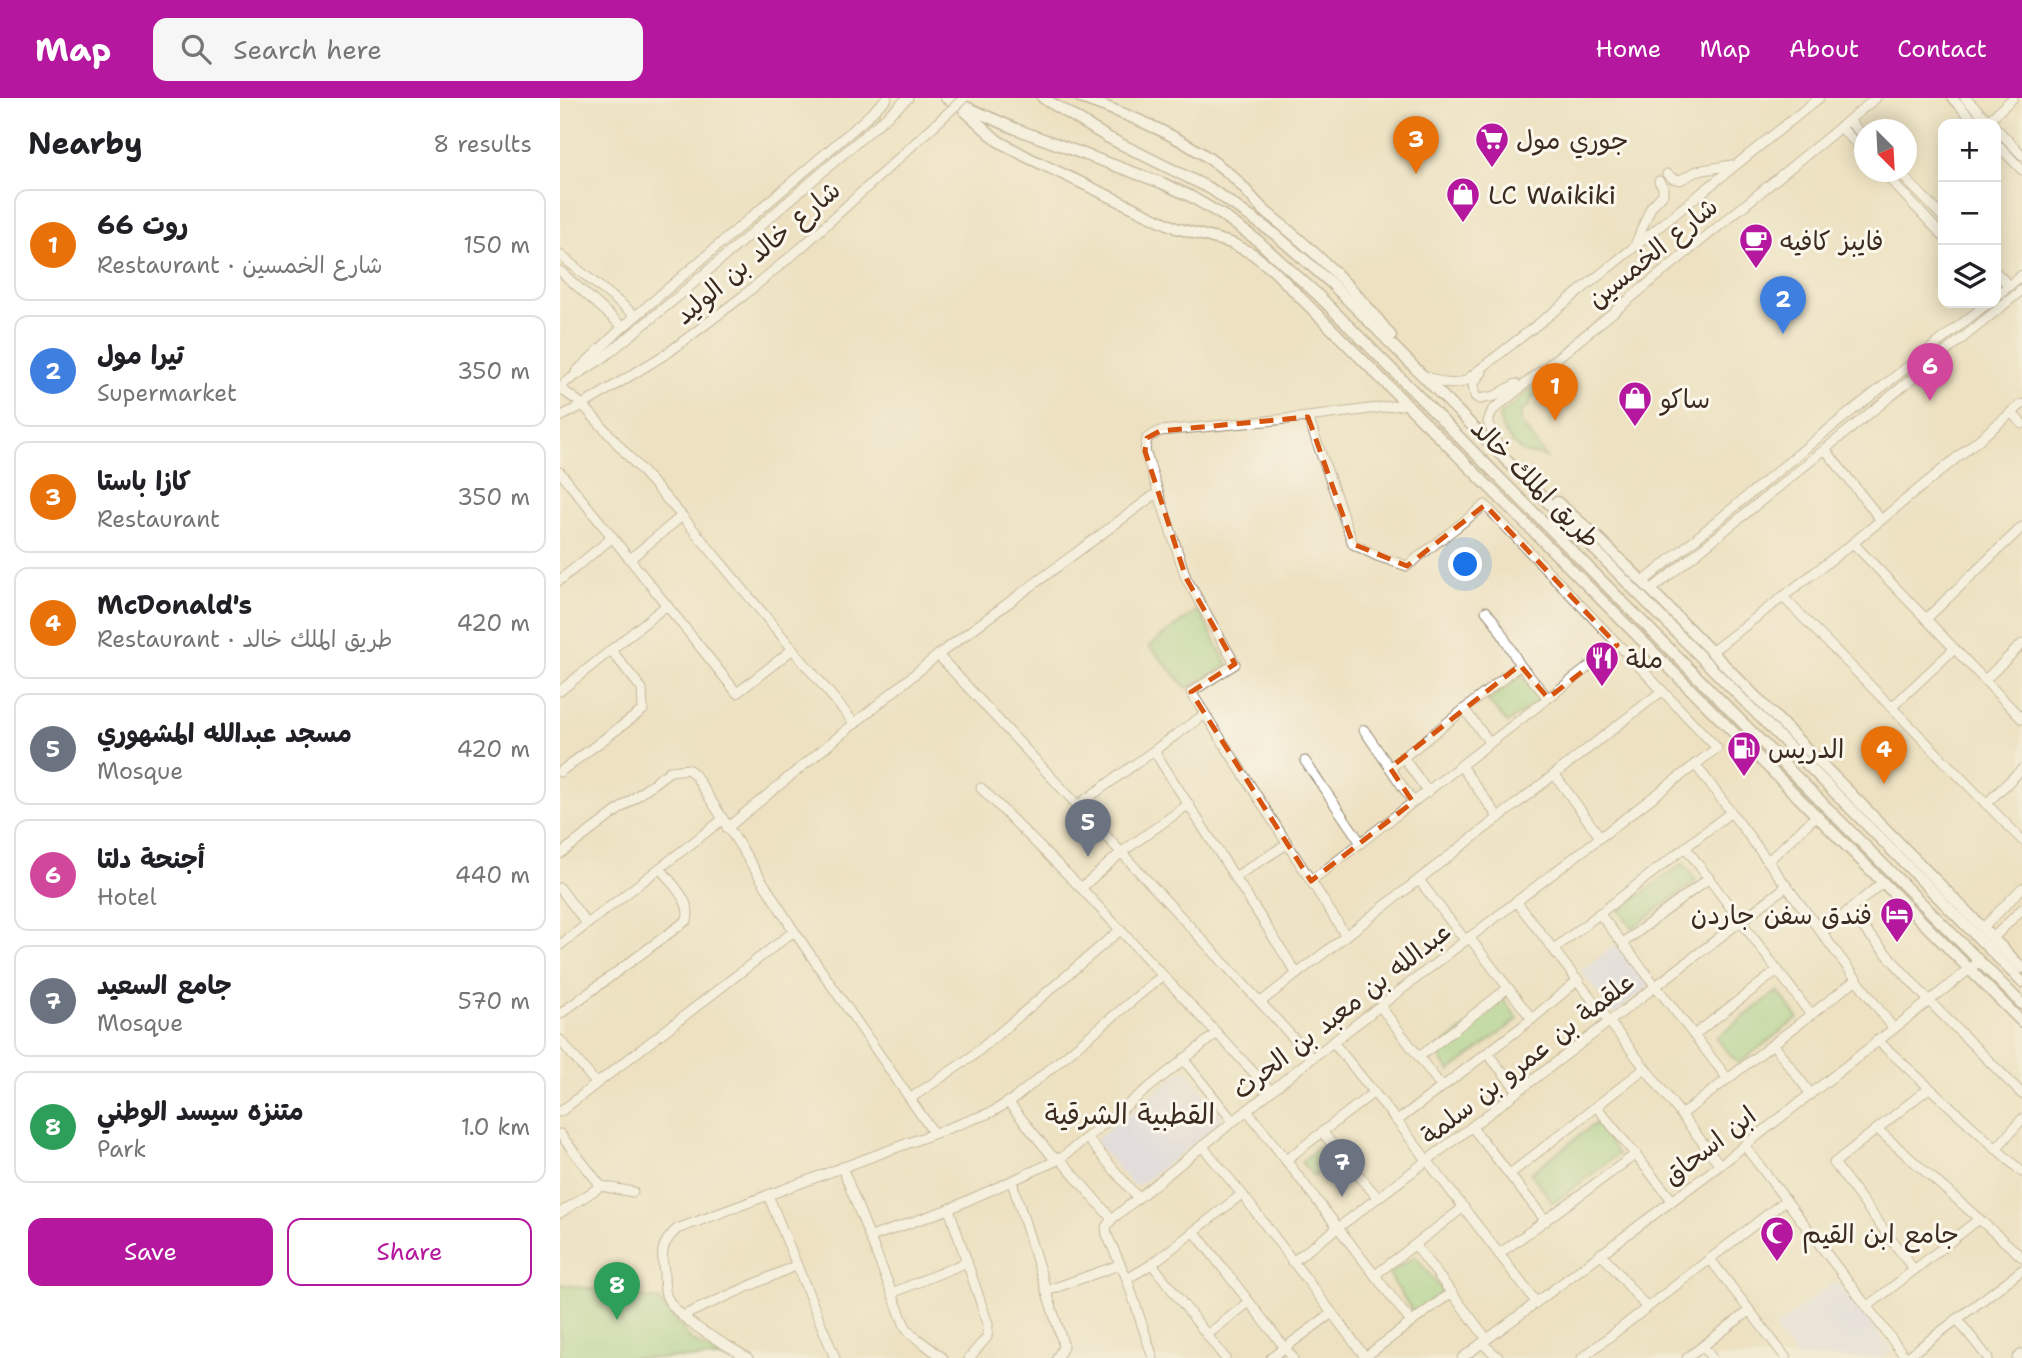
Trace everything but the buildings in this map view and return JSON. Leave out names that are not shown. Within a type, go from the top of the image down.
[{"type":"main road","name":"طريق الملك خالد","points":[[946,98],[960,101],[1101,163],[1161,183],[1222,215],[1257,240],[1317,294],[2022,1004]]},
{"type":"main road","name":"طريق الملك خالد","points":[[1043,98],[1107,137],[1211,188],[1247,212],[1331,282],[2022,982]]},
{"type":"main road","points":[[1081,98],[1167,133],[1233,177],[1366,302],[1421,374]]},
{"type":"main road","points":[[960,101],[999,141],[1029,158],[1176,228],[1231,243],[1253,254],[1274,271],[2022,1022]]},
{"type":"main road","points":[[1502,455],[1593,533],[1647,586],[2022,968]]},
{"type":"street","points":[[862,122],[873,109],[877,98]]},
{"type":"street","name":"شارع خالد بن الوليد","points":[[561,386],[623,327],[887,98]]},
{"type":"street","points":[[855,724],[682,516],[583,405],[561,386],[595,364],[644,325],[787,205],[908,98]]},
{"type":"street","name":"شارع الخمسين","points":[[1421,374],[1438,382],[1453,384],[1465,381],[1819,98]]},
{"type":"street","name":"شارع الخمسين","points":[[1502,455],[1488,422],[1492,411],[1876,98]]},
{"type":"street","points":[[1952,98],[1973,119]]},
{"type":"street","points":[[1965,98],[1987,119]]},
{"type":"street","points":[[1993,119],[2013,98]]},
{"type":"street","name":"شارع خالد بن الوليد","points":[[560,417],[669,352],[743,296],[802,247],[960,101]]},
{"type":"street","points":[[1849,121],[1854,126]]},
{"type":"street","points":[[1840,127],[1854,141]]},
{"type":"street","points":[[2001,133],[2022,155]]},
{"type":"street","points":[[2001,148],[2022,170]]},
{"type":"street","points":[[1667,174],[1680,180],[1697,171],[1734,165]]},
{"type":"street","points":[[1634,248],[1651,207],[1663,194],[1663,187],[1658,181]]},
{"type":"street","points":[[1892,182],[1938,231]]},
{"type":"street","points":[[1909,182],[1938,212]]},
{"type":"street","points":[[560,255],[636,316]]},
{"type":"street","points":[[560,271],[623,327]]},
{"type":"street","points":[[2001,292],[2022,275]]},
{"type":"street","points":[[2001,277],[2009,286]]},
{"type":"street","points":[[1647,586],[2020,294]]},
{"type":"street","points":[[1647,586],[1982,308]]},
{"type":"street","points":[[1490,362],[1473,385],[1475,396],[1479,399],[1495,396],[1534,375]]},
{"type":"street","points":[[1346,936],[1191,692],[1234,664],[1186,578],[1145,451],[1147,438],[1160,431],[1308,417],[1408,404]]},
{"type":"street","points":[[1711,652],[1853,543],[2022,404]]},
{"type":"street","points":[[2011,412],[2022,424]]},
{"type":"street","points":[[1262,1002],[1662,691],[1485,505],[1407,566],[1353,544],[1308,417]]},
{"type":"street","points":[[1825,449],[1881,520]]},
{"type":"street","points":[[560,472],[737,693],[793,649]]},
{"type":"street","points":[[560,945],[660,868],[725,824],[855,724],[938,655],[1157,493]]},
{"type":"street","points":[[630,559],[682,516]]},
{"type":"street","points":[[1926,619],[2022,527]]},
{"type":"street","points":[[560,580],[612,537]]},
{"type":"street","points":[[1853,543],[2022,719]]},
{"type":"street","points":[[1783,597],[2022,839]]},
{"type":"street","points":[[560,691],[667,606]]},
{"type":"street","points":[[1486,611],[1520,666],[1548,698]]},
{"type":"street","points":[[1984,680],[2022,644]]},
{"type":"street","points":[[1311,881],[1617,645]]},
{"type":"street","points":[[1892,707],[1954,649]]},
{"type":"street","points":[[560,772],[643,710],[642,690],[611,650]]},
{"type":"street","points":[[938,655],[1312,1058]]},
{"type":"street","points":[[1390,768],[1520,666]]},
{"type":"street","name":"عبدالله بن معبد بن الحرث","points":[[1112,1219],[1312,1058],[1717,747],[1662,691]]},
{"type":"street","points":[[1464,709],[1490,743]]},
{"type":"street","points":[[1078,805],[1205,714]]},
{"type":"street","points":[[1364,730],[1413,802]]},
{"type":"street","points":[[1154,751],[1297,974]]},
{"type":"street","points":[[1403,757],[1428,792]]},
{"type":"street","points":[[1306,761],[1361,843]]},
{"type":"street","points":[[1695,764],[1893,1028]]},
{"type":"street","points":[[1461,766],[1499,818]]},
{"type":"street","points":[[560,854],[670,771],[688,769],[695,775],[793,931],[933,1132]]},
{"type":"street","points":[[1986,804],[2022,769]]},
{"type":"street","points":[[1555,775],[1600,837]]},
{"type":"street","points":[[981,788],[1081,888],[1271,1091]]},
{"type":"street","points":[[1081,888],[1122,852],[1189,804]]},
{"type":"street","points":[[1553,949],[1731,812]]},
{"type":"street","points":[[1768,861],[1817,815]]},
{"type":"street","points":[[1235,877],[1287,844]]},
{"type":"street","points":[[1686,848],[1811,1015]]},
{"type":"street","points":[[560,1014],[687,920],[689,913],[686,905],[660,868]]},
{"type":"street","points":[[1623,943],[1709,878]]},
{"type":"street","points":[[1419,880],[1532,1019]]},
{"type":"street","points":[[1822,933],[1883,882]]},
{"type":"street","name":"علقمة بن عمرو بن سلمة","points":[[1292,1262],[1787,886]]},
{"type":"street","points":[[560,888],[587,924]]},
{"type":"street","points":[[1983,928],[2022,888]]},
{"type":"street","points":[[1516,901],[1720,1165]]},
{"type":"street","points":[[1993,938],[2022,909]]},
{"type":"street","points":[[1848,911],[1929,1000],[2022,1094]]},
{"type":"street","points":[[1599,914],[1728,1079]]},
{"type":"street","points":[[911,1098],[970,1058],[1119,930]]},
{"type":"street","points":[[560,1112],[793,931]]},
{"type":"street","name":"ابن اسحاق","points":[[1462,1358],[1720,1165],[1979,962]]},
{"type":"street","points":[[1694,1035],[1777,970]]},
{"type":"street","points":[[748,1358],[682,1317],[673,1307],[666,1294],[661,1252],[667,1238],[677,1229],[992,1112],[1009,1102],[1163,975]]},
{"type":"street","points":[[1681,1115],[1857,979]]},
{"type":"street","points":[[1397,1121],[1532,1019],[1578,980]]},
{"type":"street","points":[[1419,1057],[1508,988]]},
{"type":"street","points":[[1380,1006],[1442,1087]]},
{"type":"street","points":[[871,1237],[949,1209],[1060,1159],[1217,1033]]},
{"type":"street","points":[[560,1040],[596,1083]]},
{"type":"street","points":[[1877,1041],[2022,1172]]},
{"type":"street","points":[[1333,1042],[1536,1302]]},
{"type":"street","points":[[1773,1044],[1810,1093]]},
{"type":"street","points":[[1487,1053],[1518,1091]]},
{"type":"street","points":[[1183,1059],[1233,1121]]},
{"type":"street","points":[[1510,1174],[1644,1068]]},
{"type":"street","points":[[1914,1270],[1834,1163],[1929,1088]]},
{"type":"street","points":[[1286,1160],[1374,1092]]},
{"type":"street","points":[[1009,1102],[1052,1156],[1060,1159],[1112,1219],[1106,1227],[1119,1265],[1127,1279],[1152,1358]]},
{"type":"street","points":[[1596,1106],[1672,1200]]},
{"type":"street","points":[[1247,1110],[1411,1322]]},
{"type":"street","points":[[1996,1149],[2022,1119]]},
{"type":"street","points":[[1472,1127],[1546,1220]]},
{"type":"street","points":[[1877,1129],[2022,1257]]},
{"type":"street","points":[[1322,1132],[1378,1198]]},
{"type":"street","points":[[560,1134],[601,1186],[633,1192]]},
{"type":"street","points":[[1087,1139],[1137,1197]]},
{"type":"street","points":[[1744,1145],[1906,1358],[2022,1270]]},
{"type":"street","points":[[1202,1146],[1242,1194],[1366,1357],[1452,1292]]},
{"type":"street","points":[[1499,1254],[1636,1154]]},
{"type":"street","points":[[842,1167],[905,1326],[911,1334],[943,1358]]},
{"type":"street","points":[[1012,1182],[1062,1340],[1063,1348],[1057,1358]]},
{"type":"street","points":[[560,1213],[601,1186]]},
{"type":"street","points":[[1127,1279],[1152,1264],[1242,1194]]},
{"type":"street","points":[[768,1195],[835,1358]]},
{"type":"street","points":[[1588,1356],[1786,1200]]},
{"type":"street","points":[[1375,1275],[1464,1207]]},
{"type":"street","points":[[949,1209],[988,1324],[987,1337],[969,1358]]},
{"type":"street","points":[[1867,1307],[1979,1219]]},
{"type":"street","points":[[1194,1231],[1293,1358]]},
{"type":"street","points":[[1415,1245],[1499,1358]]},
{"type":"street","points":[[1601,1254],[1647,1308]]},
{"type":"street","points":[[1710,1259],[1786,1358]]},
{"type":"street","points":[[892,1293],[967,1262]]},
{"type":"street","points":[[1152,1264],[1225,1358]]},
{"type":"street","points":[[682,1317],[797,1265]]},
{"type":"street","points":[[1046,1291],[1119,1265]]},
{"type":"street","points":[[1207,1335],[1249,1302]]},
{"type":"street","points":[[1686,1358],[1749,1311]]},
{"type":"street","points":[[1271,1358],[1332,1313]]},
{"type":"street","points":[[1957,1320],[1988,1358]]},
{"type":"street","points":[[1703,1346],[1712,1358]]},
{"type":"street","points":[[2017,1358],[2022,1354]]},
{"type":"highlighted area","points":[[1308,417],[1353,544],[1407,566],[1485,505],[1617,645],[1548,698],[1520,665],[1390,768],[1413,802],[1311,881],[1191,692],[1235,664],[1186,578],[1145,451],[1147,438],[1160,431]]},
{"type":"shaded area","points":[[1617,943],[1650,985],[1614,1014],[1581,971]]},
{"type":"shaded area","points":[[1182,1071],[1187,1071],[1223,1116],[1223,1121],[1139,1185],[1132,1184],[1096,1140]]},
{"type":"shaded area","points":[[1833,1283],[1839,1284],[1892,1350],[1882,1358],[1798,1358],[1774,1328]]},
{"type":"green space","points":[[1535,386],[1545,390],[1541,390],[1530,400],[1530,405],[1521,411],[1521,423],[1546,457],[1518,448],[1504,431],[1499,416]]},
{"type":"green space","points":[[1198,610],[1228,665],[1187,688],[1149,646]]},
{"type":"green space","points":[[1522,675],[1541,699],[1507,723],[1488,701]]},
{"type":"green space","points":[[1683,863],[1696,881],[1633,928],[1619,911]]},
{"type":"green space","points":[[1778,991],[1798,1018],[1738,1064],[1716,1038]]},
{"type":"green space","points":[[1503,999],[1518,1019],[1450,1071],[1435,1051]]},
{"type":"green space","points":[[1596,1123],[1618,1154],[1553,1203],[1531,1173]]},
{"type":"green space","points":[[1320,1146],[1333,1161],[1314,1177],[1301,1162]]},
{"type":"green space","points":[[1415,1256],[1443,1292],[1414,1314],[1389,1274]]},
{"type":"green space","points":[[560,1284],[659,1300],[690,1339],[722,1358],[560,1358]]},
{"type":"place","name":"جوري مول","points":[[1492,169]]},
{"type":"place","name":"كازا باستا","points":[[1416,174]]},
{"type":"place","name":"LC Waikiki","points":[[1463,224]]},
{"type":"place","name":"فايبز كافيه","points":[[1756,270]]},
{"type":"place","name":"تيرا مول","points":[[1783,334]]},
{"type":"place","name":"أجنحة دلتا","points":[[1930,401]]},
{"type":"place","name":"روت 66","points":[[1555,421]]},
{"type":"place","name":"ساكو","points":[[1635,428]]},
{"type":"place","name":"ملة","points":[[1602,688]]},
{"type":"place","name":"الدريس","points":[[1744,778]]},
{"type":"place","name":"McDonald's","points":[[1884,784]]},
{"type":"place","name":"مسجد عبدالله المشهوري","points":[[1088,857]]},
{"type":"place","name":"فندق سفن جاردن","points":[[1897,944]]},
{"type":"place","name":"جامع السعيد","points":[[1342,1197]]},
{"type":"place","name":"جامع ابن القيم","points":[[1777,1263]]},
{"type":"place","name":"متنزه سيسد الوطني","points":[[617,1320]]},
{"type":"district","name":"القطبية الشرقية","points":[[1130,1114]]}]
